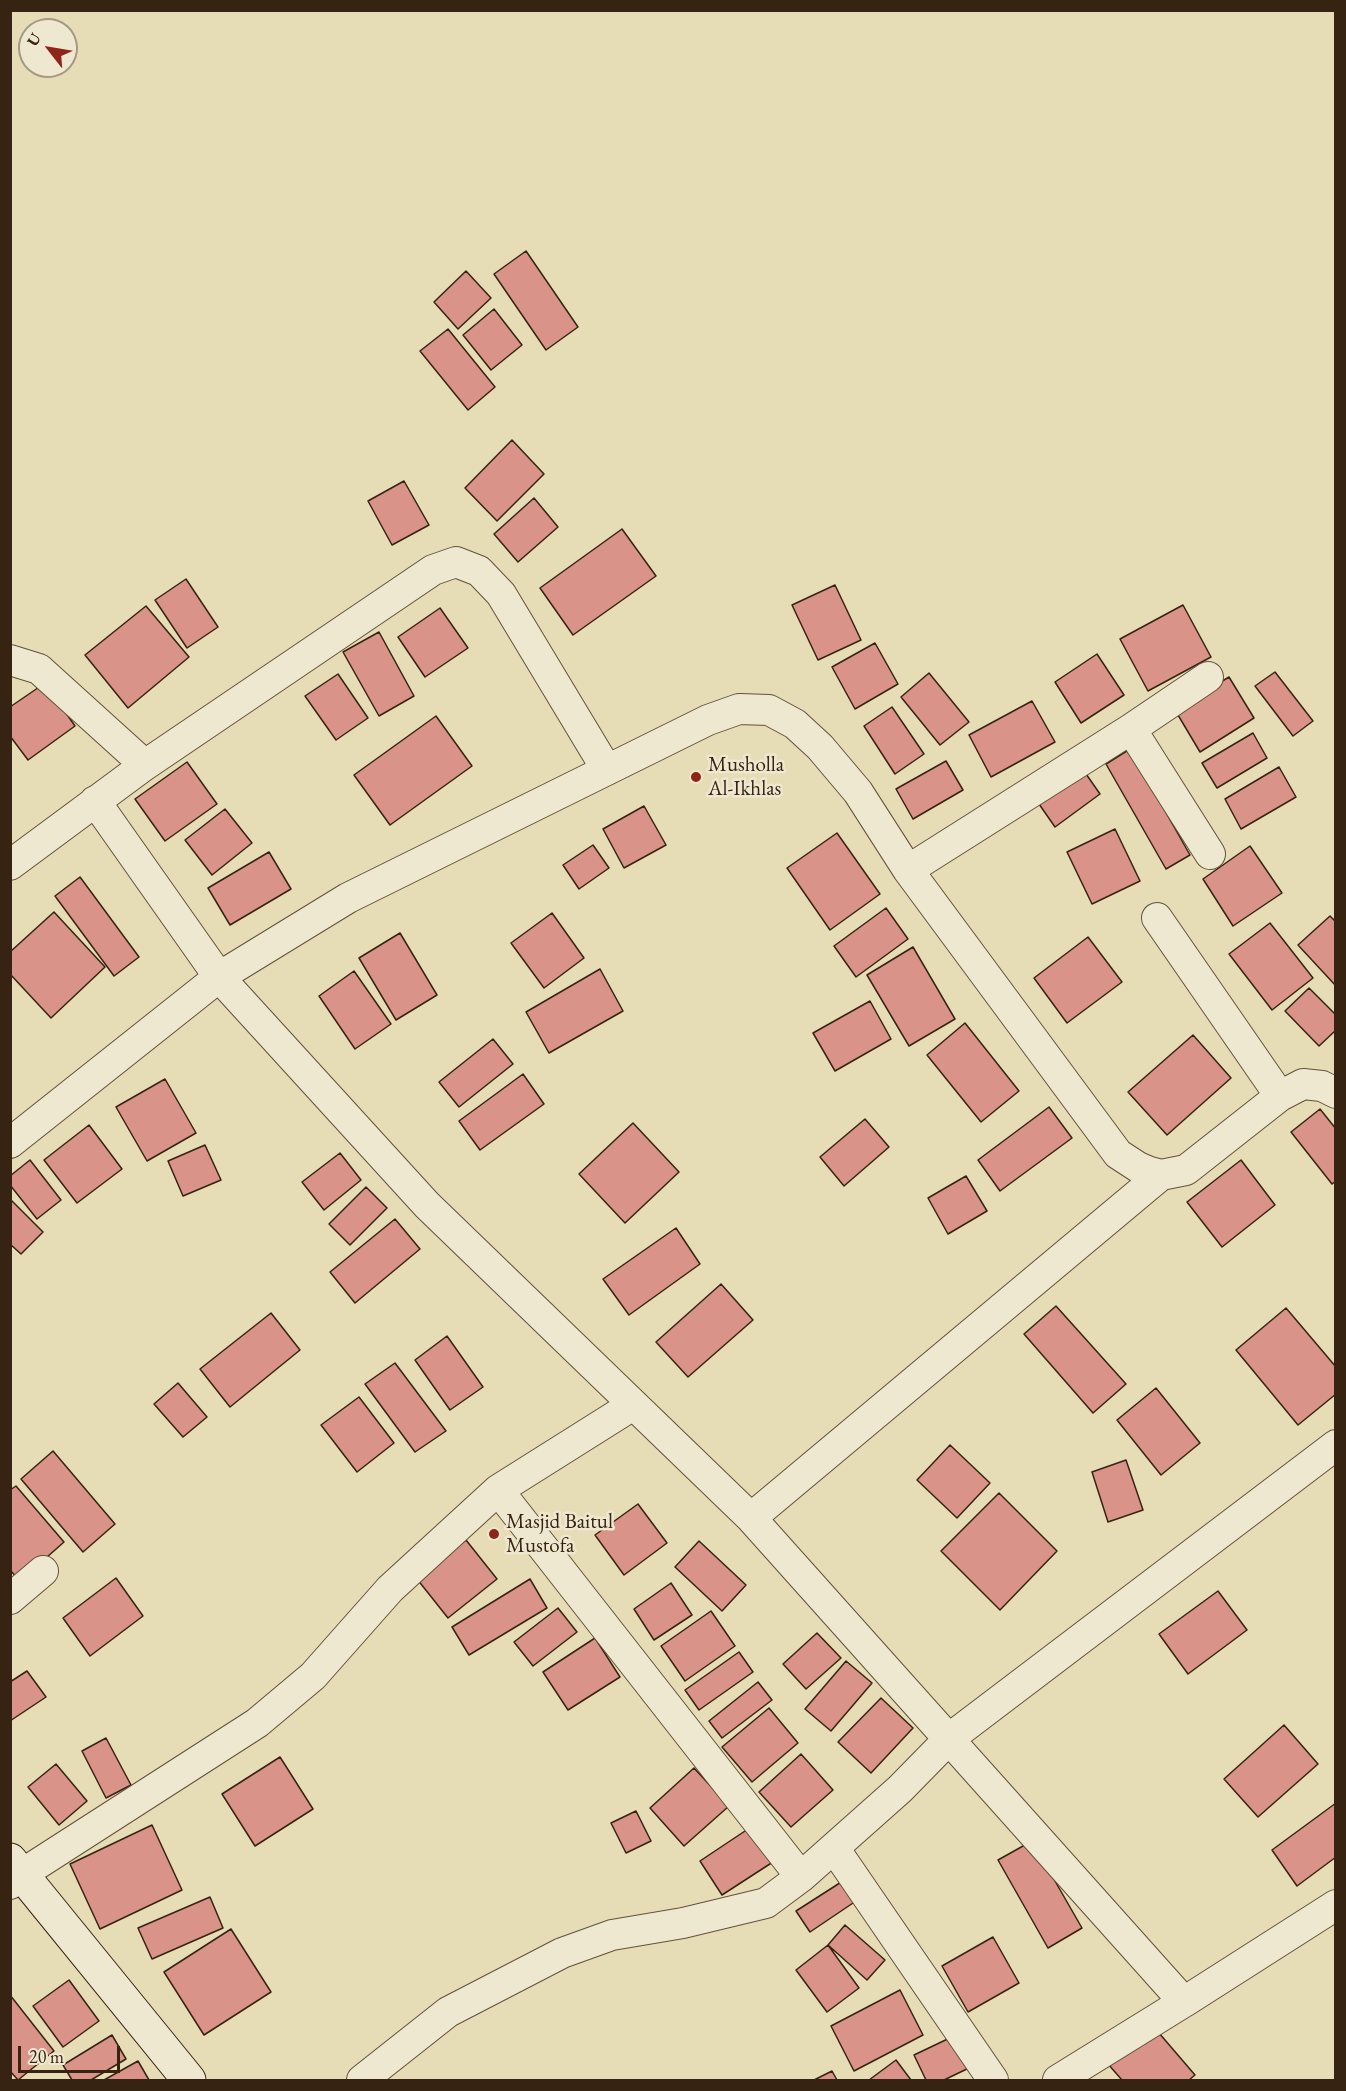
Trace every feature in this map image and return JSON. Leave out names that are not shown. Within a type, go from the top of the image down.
[{"type":"street","points":[[10,865],[145,765],[433,570],[456,562],[479,571],[501,594],[607,770]]},
{"type":"street","points":[[10,660],[39,669],[145,765]]},
{"type":"street","points":[[908,870],[1131,729],[1208,677]]},
{"type":"street","points":[[10,1143],[219,977],[348,898],[708,720],[740,709],[769,710],[795,724],[820,747],[858,792],[908,870],[1118,1154],[1138,1167],[1161,1174],[1186,1170],[1280,1096],[1303,1084],[1331,1085]]},
{"type":"street","points":[[1131,729],[1210,854]]},
{"type":"street","points":[[95,801],[219,977],[427,1205],[752,1518],[1184,2002]]},
{"type":"street","points":[[1157,918],[1280,1096]]},
{"type":"street","points":[[752,1518],[1161,1174]]},
{"type":"street","points":[[189,2080],[14,1873],[257,1723],[313,1676],[390,1589],[498,1490],[633,1405]]},
{"type":"street","points":[[362,2080],[448,2012],[562,1953],[612,1935],[683,1923],[766,1903],[801,1877],[900,1789],[950,1738],[1335,1445]]},
{"type":"street","points":[[498,1490],[801,1877]]},
{"type":"street","points":[[10,1599],[43,1571]]},
{"type":"street","points":[[834,1848],[993,2080]]},
{"type":"street","points":[[1058,2080],[1335,1905]]},
{"type":"building","points":[[526,251],[578,327],[546,350],[494,274]]},
{"type":"building","points":[[466,271],[491,298],[458,329],[434,302]]},
{"type":"building","points":[[494,309],[522,345],[491,370],[463,335]]},
{"type":"building","points":[[448,329],[495,387],[468,410],[420,351]]},
{"type":"building","points":[[512,440],[544,474],[497,521],[465,488]]},
{"type":"building","points":[[404,481],[429,525],[392,545],[368,501]]},
{"type":"building","points":[[534,498],[558,527],[518,562],[494,534]]},
{"type":"building","points":[[622,529],[656,576],[573,635],[540,588]]},
{"type":"building","points":[[186,579],[218,627],[187,648],[155,600]]},
{"type":"building","points":[[835,585],[861,640],[818,660],[792,605]]},
{"type":"building","points":[[1183,605],[1211,657],[1148,691],[1120,639]]},
{"type":"building","points":[[146,606],[189,657],[128,708],[85,655]]},
{"type":"building","points":[[440,608],[468,648],[425,677],[398,637]]},
{"type":"building","points":[[379,632],[414,696],[379,716],[343,652]]},
{"type":"building","points":[[875,643],[898,684],[855,709],[832,667]]},
{"type":"building","points":[[1097,654],[1124,695],[1081,723],[1055,682]]},
{"type":"building","points":[[1275,672],[1313,721],[1293,736],[1255,686]]},
{"type":"building","points":[[929,673],[969,722],[940,745],[901,697]]},
{"type":"building","points":[[338,674],[368,718],[336,740],[305,696]]},
{"type":"building","points":[[1229,677],[1254,718],[1200,752],[1175,710]]},
{"type":"building","points":[[45,683],[75,726],[28,760],[10,736],[10,707]]},
{"type":"building","points":[[1032,701],[1055,742],[991,777],[969,735]]},
{"type":"building","points":[[892,707],[924,754],[895,774],[864,726]]},
{"type":"building","points":[[436,716],[472,766],[390,825],[354,775]]},
{"type":"building","points":[[1253,733],[1267,758],[1217,788],[1202,763]]},
{"type":"building","points":[[1130,749],[1190,855],[1166,869],[1106,764]]},
{"type":"building","points":[[946,761],[963,790],[913,819],[896,789]]},
{"type":"building","points":[[187,762],[217,804],[165,841],[135,799]]},
{"type":"building","points":[[1279,767],[1296,797],[1241,829],[1225,799]]},
{"type":"building","points":[[1084,771],[1100,794],[1055,827],[1039,804]]},
{"type":"building","points":[[644,806],[666,845],[624,868],[603,829]]},
{"type":"building","points":[[225,809],[252,843],[212,875],[185,840]]},
{"type":"building","points":[[1115,829],[1140,881],[1092,904],[1067,852]]},
{"type":"building","points":[[837,833],[880,894],[830,930],[787,868]]},
{"type":"building","points":[[593,845],[609,868],[579,889],[563,865]]},
{"type":"building","points":[[1250,846],[1282,893],[1233,926],[1203,879]]},
{"type":"building","points":[[269,852],[291,889],[230,925],[208,888]]},
{"type":"building","points":[[80,877],[139,957],[114,976],[55,896]]},
{"type":"building","points":[[886,908],[908,939],[856,977],[834,946]]},
{"type":"building","points":[[54,912],[105,967],[51,1018],[10,974],[10,952]]},
{"type":"building","points":[[552,913],[584,958],[544,988],[511,943]]},
{"type":"building","points":[[1330,916],[1336,922],[1336,986],[1298,945]]},
{"type":"building","points":[[1270,923],[1313,978],[1272,1010],[1229,954]]},
{"type":"building","points":[[400,933],[437,995],[396,1020],[359,958]]},
{"type":"building","points":[[1088,937],[1122,982],[1067,1023],[1034,978]]},
{"type":"building","points":[[913,947],[955,1019],[909,1046],[867,975]]},
{"type":"building","points":[[600,969],[623,1011],[549,1053],[526,1012]]},
{"type":"building","points":[[354,971],[391,1024],[355,1049],[319,996]]},
{"type":"building","points":[[1309,988],[1336,1015],[1336,1030],[1319,1046],[1285,1011]]},
{"type":"building","points":[[870,1001],[891,1039],[835,1071],[813,1033]]},
{"type":"building","points":[[965,1023],[1019,1091],[981,1122],[927,1055]]},
{"type":"building","points":[[1193,1035],[1231,1078],[1167,1135],[1128,1092]]},
{"type":"building","points":[[493,1039],[513,1064],[459,1107],[439,1082]]},
{"type":"building","points":[[523,1074],[544,1104],[480,1150],[459,1121]]},
{"type":"building","points":[[165,1079],[196,1133],[147,1161],[116,1107]]},
{"type":"building","points":[[1049,1107],[1072,1138],[1000,1191],[978,1160]]},
{"type":"building","points":[[1320,1109],[1336,1129],[1336,1181],[1332,1184],[1291,1132]]},
{"type":"building","points":[[865,1119],[889,1147],[844,1186],[820,1157]]},
{"type":"building","points":[[633,1123],[679,1172],[625,1223],[579,1174]]},
{"type":"building","points":[[89,1125],[122,1169],[77,1203],[44,1160]]},
{"type":"building","points":[[205,1145],[221,1180],[183,1196],[168,1161]]},
{"type":"building","points":[[340,1153],[361,1180],[324,1210],[302,1182]]},
{"type":"building","points":[[30,1160],[61,1200],[37,1219],[10,1185],[10,1176]]},
{"type":"building","points":[[1241,1160],[1275,1205],[1222,1247],[1187,1202]]},
{"type":"building","points":[[966,1176],[987,1211],[948,1234],[928,1198]]},
{"type":"building","points":[[366,1187],[387,1208],[350,1245],[329,1224]]},
{"type":"building","points":[[10,1199],[43,1232],[21,1254],[10,1244]]},
{"type":"building","points":[[395,1219],[420,1249],[355,1303],[330,1272]]},
{"type":"building","points":[[676,1228],[700,1264],[629,1315],[603,1279]]},
{"type":"building","points":[[721,1284],[753,1320],[688,1377],[656,1342]]},
{"type":"building","points":[[1056,1306],[1126,1384],[1093,1413],[1024,1334]]},
{"type":"building","points":[[1286,1308],[1336,1367],[1336,1394],[1298,1425],[1236,1350]]},
{"type":"building","points":[[271,1313],[300,1350],[230,1407],[200,1369]]},
{"type":"building","points":[[447,1336],[483,1387],[450,1410],[415,1360]]},
{"type":"building","points":[[395,1363],[446,1431],[415,1452],[365,1384]]},
{"type":"building","points":[[178,1383],[207,1417],[183,1437],[154,1404]]},
{"type":"building","points":[[1156,1388],[1200,1443],[1161,1475],[1117,1420]]},
{"type":"building","points":[[359,1397],[394,1443],[357,1472],[321,1425]]},
{"type":"building","points":[[950,1445],[990,1483],[957,1518],[917,1480]]},
{"type":"building","points":[[53,1451],[115,1524],[83,1552],[21,1479]]},
{"type":"building","points":[[1126,1460],[1143,1510],[1108,1522],[1092,1472]]},
{"type":"building","points":[[16,1486],[64,1542],[20,1581],[10,1570],[10,1490]]},
{"type":"building","points":[[999,1493],[1057,1551],[1000,1610],[941,1551]]},
{"type":"building","points":[[638,1504],[667,1543],[624,1575],[595,1535]]},
{"type":"building","points":[[466,1540],[497,1579],[448,1618],[417,1579]]},
{"type":"building","points":[[699,1541],[746,1585],[722,1611],[675,1567]]},
{"type":"building","points":[[116,1578],[143,1616],[90,1656],[63,1618]]},
{"type":"building","points":[[530,1579],[547,1608],[469,1655],[452,1627]]},
{"type":"building","points":[[671,1583],[692,1615],[654,1640],[634,1609]]},
{"type":"building","points":[[1218,1591],[1247,1630],[1188,1674],[1159,1634]]},
{"type":"building","points":[[558,1608],[577,1632],[533,1666],[514,1642]]},
{"type":"building","points":[[711,1611],[735,1646],[685,1681],[661,1646]]},
{"type":"building","points":[[817,1633],[841,1658],[806,1689],[783,1664]]},
{"type":"building","points":[[595,1638],[620,1677],[568,1710],[543,1672]]},
{"type":"building","points":[[739,1652],[753,1672],[699,1710],[685,1690]]},
{"type":"building","points":[[846,1661],[872,1683],[831,1731],[805,1709]]},
{"type":"building","points":[[27,1671],[46,1697],[10,1721],[10,1682]]},
{"type":"building","points":[[758,1682],[772,1700],[722,1738],[709,1721]]},
{"type":"building","points":[[881,1698],[913,1728],[871,1773],[838,1742]]},
{"type":"building","points":[[769,1708],[798,1743],[752,1782],[722,1747]]},
{"type":"building","points":[[1284,1725],[1318,1764],[1258,1817],[1224,1779]]},
{"type":"building","points":[[106,1738],[131,1785],[106,1798],[82,1751]]},
{"type":"building","points":[[801,1754],[833,1790],[791,1827],[759,1792]]},
{"type":"building","points":[[280,1757],[313,1809],[255,1846],[222,1794]]},
{"type":"building","points":[[56,1764],[87,1801],[59,1825],[28,1787]]},
{"type":"building","points":[[694,1768],[729,1806],[684,1846],[650,1808]]},
{"type":"building","points":[[1336,1803],[1336,1857],[1297,1886],[1272,1850]]},
{"type":"building","points":[[636,1811],[651,1841],[626,1853],[611,1823]]},
{"type":"building","points":[[152,1825],[182,1890],[100,1929],[70,1864]]},
{"type":"building","points":[[754,1825],[776,1860],[722,1895],[700,1861]]},
{"type":"building","points":[[1032,1841],[1082,1928],[1048,1948],[998,1860]]},
{"type":"building","points":[[846,1879],[859,1899],[810,1932],[796,1911]]},
{"type":"building","points":[[210,1897],[223,1928],[152,1959],[138,1928]]},
{"type":"building","points":[[845,1925],[885,1960],[867,1980],[828,1945]]},
{"type":"building","points":[[231,1929],[271,1992],[204,2035],[164,1972]]},
{"type":"building","points":[[993,1937],[1019,1983],[968,2012],[942,1966]]},
{"type":"building","points":[[828,1945],[859,1988],[827,2012],[796,1970]]},
{"type":"building","points":[[69,1980],[99,2021],[63,2047],[33,2006]]},
{"type":"building","points":[[900,1990],[923,2035],[854,2071],[831,2026]]},
{"type":"building","points":[[10,1995],[54,2051],[18,2080],[10,2071]]},
{"type":"building","points":[[1153,2026],[1195,2075],[1189,2080],[1122,2080],[1108,2064]]},
{"type":"building","points":[[112,2035],[126,2059],[91,2080],[72,2080],[63,2065]]},
{"type":"building","points":[[956,2035],[971,2067],[944,2080],[926,2080],[914,2055]]},
{"type":"building","points":[[896,2060],[911,2080],[869,2080]]},
{"type":"building","points":[[138,2061],[149,2080],[104,2080]]},
{"type":"building","points":[[832,2071],[837,2080],[814,2080]]},
{"type":"place","name":"Musholla Al-Ikhlas","points":[[696,777]]},
{"type":"place","name":"Masjid Baitul Mustofa","points":[[494,1534]]}]
